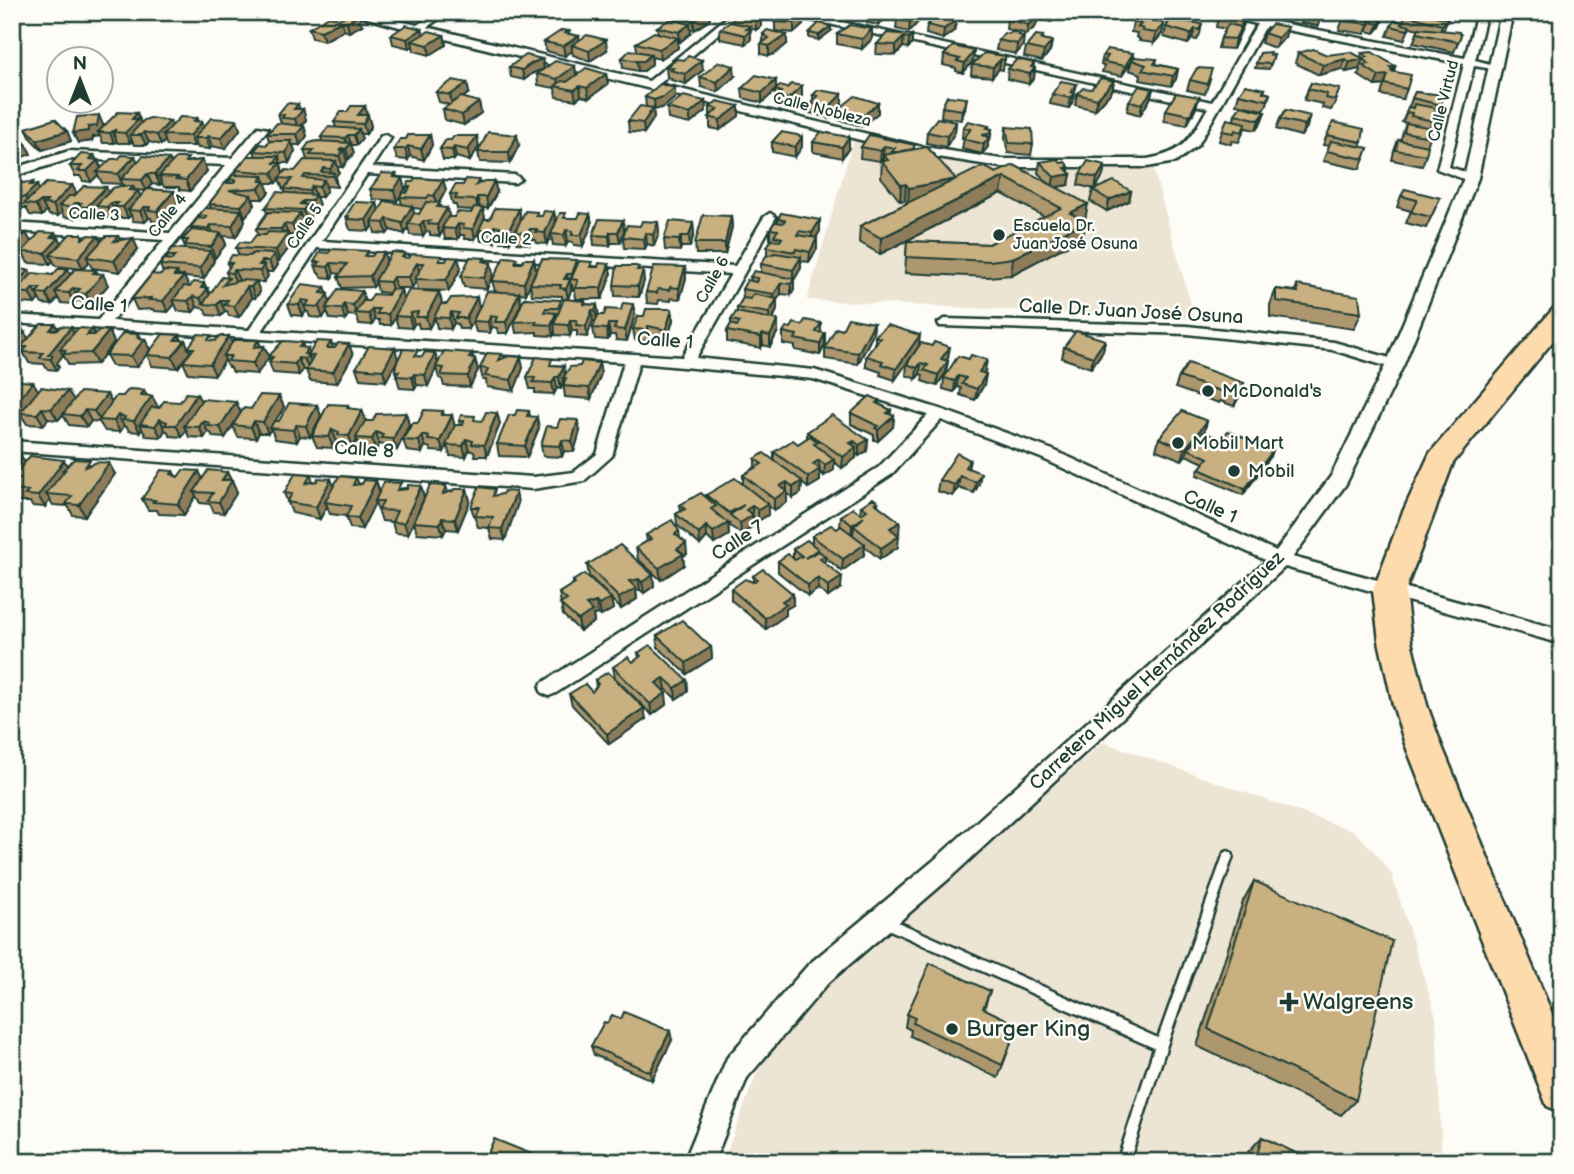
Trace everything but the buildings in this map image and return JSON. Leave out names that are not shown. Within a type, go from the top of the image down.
[{"type":"highway","points":[[1562,314],[1440,460],[1389,591],[1395,641],[1410,705],[1423,744],[1562,1091]]},
{"type":"street","name":"Calle Nobleza","points":[[351,12],[918,150],[1001,163],[1147,163],[1171,159],[1192,145],[1263,23]]},
{"type":"street","points":[[416,29],[444,12]]},
{"type":"street","points":[[652,84],[739,12]]},
{"type":"street","points":[[780,12],[1216,106]]},
{"type":"street","points":[[1207,12],[1493,66]]},
{"type":"street","name":"Calle Virtud","points":[[1471,178],[1443,169],[1482,12]]},
{"type":"street","name":"Carretera Miguel Hernández Rodríguez","points":[[699,1162],[737,1068],[819,973],[942,869],[1280,560],[1339,480],[1395,364],[1471,178],[1493,66],[1507,12]]},
{"type":"street","name":"Calle 4","points":[[102,325],[262,129]]},
{"type":"street","name":"Calle 5","points":[[253,334],[385,138]]},
{"type":"street","points":[[12,173],[69,155],[234,162]]},
{"type":"street","points":[[365,170],[515,178]]},
{"type":"street","name":"Calle 6","points":[[687,362],[770,217]]},
{"type":"street","name":"Calle 3","points":[[12,228],[173,237]]},
{"type":"street","name":"Calle 2","points":[[315,244],[738,271]]},
{"type":"street","name":"Calle 1","points":[[12,319],[633,358],[814,375],[938,413],[1047,454],[1280,560],[1557,636]]},
{"type":"street","name":"Calle Dr. Juan José Osuna","points":[[945,323],[1186,330],[1334,346],[1395,364]]},
{"type":"street","name":"Calle 8","points":[[12,446],[533,483],[578,477],[604,456],[633,358]]},
{"type":"street","name":"Calle 7","points":[[549,688],[885,471],[938,413]]},
{"type":"lane","points":[[1123,1162],[1228,856]]},
{"type":"lane","points":[[881,919],[1161,1045]]},
{"type":"shaded area","name":"Escuela Dr. Juan José Osuna","points":[[854,138],[914,154],[993,167],[1093,170],[1153,168],[1195,319],[807,300]]},
{"type":"shaded area","points":[[1103,742],[1354,831],[1375,852],[1392,875],[1436,1017],[1442,1162],[723,1162],[759,1067],[843,969]]},
{"type":"place","name":"Escuela Dr. Juan José Osuna","points":[[999,235]]},
{"type":"place","name":"McDonald's","points":[[1208,391]]},
{"type":"place","name":"Mobil Mart","points":[[1178,443]]},
{"type":"place","name":"Mobil","points":[[1234,471]]},
{"type":"place","name":"Walgreens","points":[[1289,1002]]},
{"type":"place","name":"Burger King","points":[[952,1029]]}]
